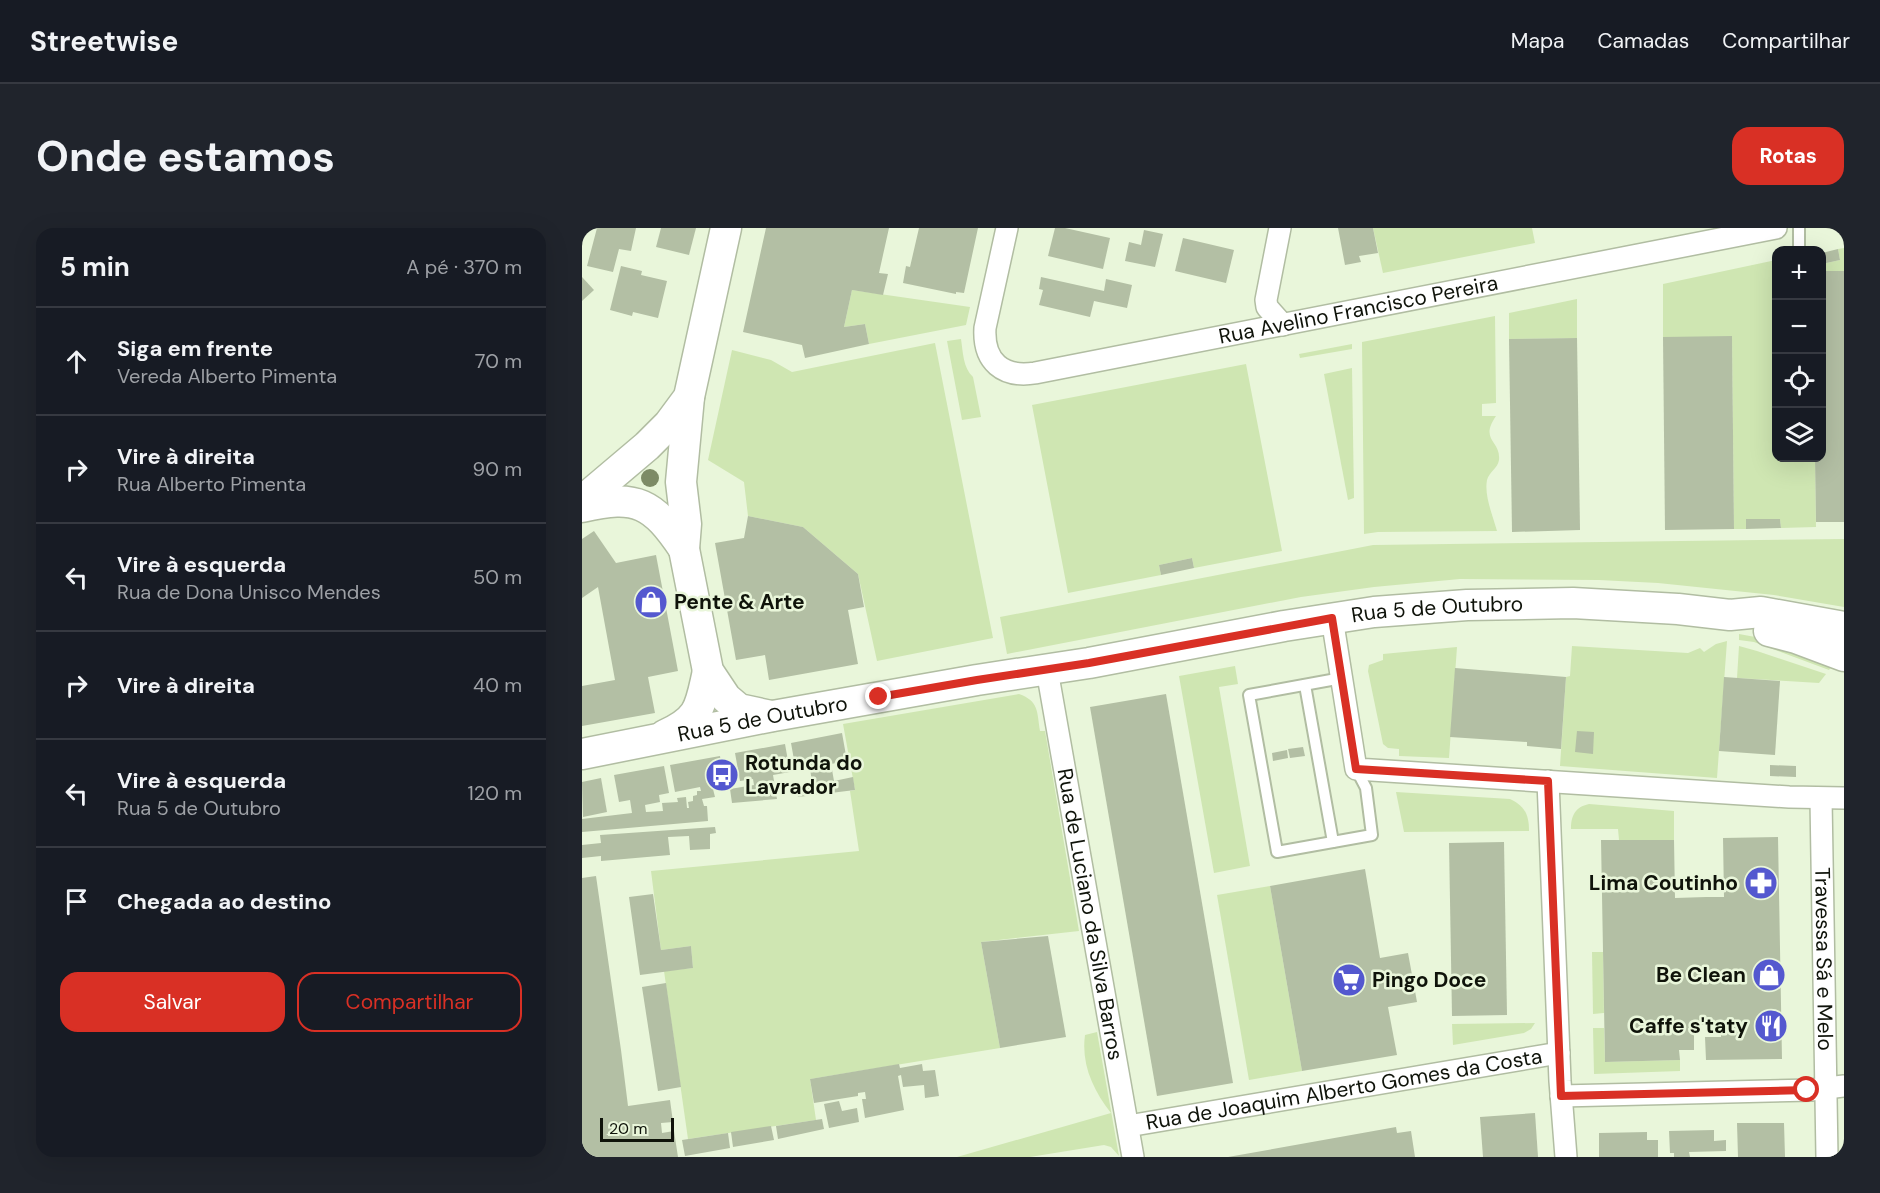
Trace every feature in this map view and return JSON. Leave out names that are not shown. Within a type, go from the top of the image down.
[{"type":"main road","points":[[726,228],[689,397],[681,482],[686,524],[684,549],[708,671],[726,698],[739,709],[773,716]]},
{"type":"main road","points":[[582,501],[647,446],[669,424],[689,397]]},
{"type":"main road","points":[[582,507],[620,500],[634,502],[660,516],[684,549]]},
{"type":"main road","name":"Rua 5 de Outubro","points":[[582,754],[773,716],[954,684],[1047,670],[1332,618],[1414,608],[1521,603],[1626,605],[1730,615],[1761,612],[1844,627]]},
{"type":"main road","name":"Rua 5 de Outubro","points":[[1730,615],[1760,628],[1796,638],[1844,656]]},
{"type":"main road","points":[[652,741],[679,729],[694,717],[701,702],[708,671]]},
{"type":"street","name":"Rua Avelino Francisco Pereira","points":[[1007,228],[984,340],[987,353],[993,361],[1001,369],[1018,374],[1035,373],[1776,228]]},
{"type":"street","points":[[1280,228],[1266,300],[1268,307],[1283,325]]},
{"type":"street","points":[[1332,618],[1356,769],[1821,799],[1844,798]]},
{"type":"street","name":"Rua de Luciano da Silva Barros","points":[[1047,670],[1132,1157]]},
{"type":"street","points":[[1548,781],[1561,1096],[1566,1157]]},
{"type":"street","name":"Travessa Sá e Melo","points":[[1821,799],[1834,1086],[1827,1157]]},
{"type":"street","name":"Rua de Joaquim Alberto Gomes da Costa","points":[[1128,1126],[1559,1053]]},
{"type":"street","points":[[1561,1096],[1811,1090],[1834,1086]]},
{"type":"lane","points":[[1799,228],[1799,246]]},
{"type":"lane","points":[[1342,678],[1250,695],[1277,852],[1372,835],[1366,788],[1356,769]]},
{"type":"lane","points":[[1305,685],[1333,842]]},
{"type":"green space","points":[[1373,228],[1532,228],[1535,243],[1383,273]]},
{"type":"green space","points":[[1844,248],[1844,271],[1826,271],[1826,263],[1840,260],[1838,249]]},
{"type":"green space","points":[[1772,261],[1772,462],[1815,462],[1816,527],[1781,528],[1780,519],[1746,519],[1746,529],[1734,529],[1732,337],[1663,337],[1663,284]]},
{"type":"green space","points":[[852,290],[970,307],[966,325],[869,344],[865,324],[844,327]]},
{"type":"green space","points":[[1577,299],[1577,338],[1509,339],[1509,313]]},
{"type":"green space","points":[[1495,316],[1496,403],[1482,404],[1482,416],[1496,416],[1491,424],[1490,436],[1499,453],[1499,460],[1488,477],[1486,486],[1497,531],[1364,534],[1362,342]]},
{"type":"green space","points":[[961,339],[965,364],[973,377],[981,417],[962,420],[947,341]]},
{"type":"green space","points":[[935,343],[993,638],[877,661],[858,574],[803,527],[748,516],[744,482],[708,460],[732,350],[771,360],[792,372]]},
{"type":"green space","points":[[1352,344],[1352,349],[1300,358],[1299,354]]},
{"type":"green space","points":[[1246,364],[1282,551],[1194,568],[1192,558],[1159,565],[1161,575],[1068,593],[1032,405]]},
{"type":"green space","points":[[1352,368],[1354,498],[1348,500],[1324,374]]},
{"type":"green space","points":[[1844,539],[1844,607],[1774,595],[1658,583],[1599,580],[1460,579],[1301,597],[1007,654],[1000,617],[1373,545]]},
{"type":"green space","points":[[1739,634],[1766,639],[1833,664],[1829,670],[1754,642],[1739,640]]},
{"type":"green space","points":[[1727,641],[1717,778],[1560,766],[1566,677],[1570,676],[1572,646],[1688,653],[1700,648],[1704,652],[1716,644]]},
{"type":"green space","points":[[1739,646],[1826,674],[1819,683],[1737,678]]},
{"type":"green space","points":[[1457,647],[1449,758],[1399,756],[1399,749],[1388,748],[1383,744],[1368,671],[1369,665],[1383,660],[1383,654]]},
{"type":"green space","points":[[1235,666],[1238,684],[1219,687],[1250,866],[1214,873],[1179,676]]},
{"type":"green space","points":[[1019,694],[1034,704],[1040,731],[1045,731],[1079,931],[981,942],[1000,1048],[810,1079],[816,1120],[688,1139],[664,971],[693,968],[691,946],[661,950],[651,871],[859,851],[850,791],[855,790],[843,724]]},
{"type":"green space","points":[[1396,792],[1510,799],[1525,812],[1529,831],[1404,832]]},
{"type":"green space","points":[[1589,804],[1674,811],[1674,840],[1619,840],[1618,829],[1571,829],[1575,813],[1580,807]]},
{"type":"green space","points":[[1270,886],[1302,1071],[1249,1080],[1217,895]]},
{"type":"green space","points":[[1592,952],[1603,952],[1604,1013],[1593,1014]]},
{"type":"green space","points":[[1535,1023],[1524,1033],[1453,1045],[1452,1024]]},
{"type":"green space","points":[[1593,1028],[1604,1028],[1605,1062],[1680,1060],[1680,1071],[1594,1074]]},
{"type":"green space","points":[[1097,1032],[1119,1156],[1111,1147],[1104,1145],[1030,1157],[957,1157],[1111,1113],[1094,1086],[1085,1056],[1085,1035]]},
{"type":"building","points":[[597,228],[636,228],[631,251],[619,249],[613,272],[587,266]]},
{"type":"building","points":[[661,228],[696,228],[689,255],[656,247]]},
{"type":"building","points":[[766,228],[889,228],[879,273],[888,274],[883,295],[852,290],[844,327],[865,324],[869,344],[805,358],[802,345],[743,332]]},
{"type":"building","points":[[919,228],[978,228],[964,293],[956,292],[956,294],[903,283],[906,266],[910,267]]},
{"type":"building","points":[[1055,228],[1110,238],[1103,269],[1048,256]]},
{"type":"building","points":[[1338,228],[1373,228],[1378,253],[1359,256],[1361,262],[1345,265]]},
{"type":"building","points":[[1144,230],[1163,234],[1155,267],[1125,261],[1129,242],[1141,245]]},
{"type":"building","points":[[1183,238],[1234,250],[1226,283],[1175,271]]},
{"type":"building","points":[[1838,249],[1840,260],[1826,263],[1826,252]]},
{"type":"building","points":[[621,266],[642,271],[641,275],[667,281],[658,318],[633,312],[632,316],[610,310]]},
{"type":"building","points":[[1826,271],[1844,271],[1844,522],[1816,522],[1815,462],[1826,462]]},
{"type":"building","points":[[582,277],[594,290],[582,301]]},
{"type":"building","points":[[1041,277],[1104,291],[1106,279],[1132,285],[1127,308],[1094,301],[1090,317],[1039,305],[1043,290],[1039,289]]},
{"type":"building","points":[[1732,336],[1734,529],[1665,530],[1663,337]]},
{"type":"building","points":[[1577,338],[1580,530],[1512,532],[1509,339]]},
{"type":"building","points":[[748,516],[803,527],[858,574],[864,607],[848,610],[858,664],[769,680],[765,655],[736,660],[715,543],[744,538]]},
{"type":"building","points":[[1746,519],[1780,519],[1781,528],[1746,529]]},
{"type":"building","points":[[594,531],[616,563],[656,555],[678,671],[648,677],[655,713],[582,726],[582,686],[615,680],[598,587],[582,598],[582,539]]},
{"type":"building","points":[[1192,558],[1194,568],[1161,575],[1159,565]]},
{"type":"building","points":[[1455,668],[1566,677],[1561,749],[1527,746],[1527,742],[1450,737]]},
{"type":"building","points":[[1724,677],[1780,681],[1775,755],[1719,751]]},
{"type":"building","points":[[1166,694],[1233,1083],[1157,1096],[1090,707]]},
{"type":"building","points":[[1577,731],[1594,732],[1593,754],[1575,752]]},
{"type":"building","points":[[842,733],[847,761],[831,764],[834,781],[853,777],[855,790],[798,797],[796,786],[812,783],[810,768],[796,771],[791,743]]},
{"type":"building","points":[[785,744],[790,772],[773,775],[777,799],[732,803],[730,789],[754,785],[753,779],[740,781],[735,753]]},
{"type":"building","points":[[1303,747],[1305,756],[1290,758],[1288,749]]},
{"type":"building","points":[[1287,750],[1288,758],[1273,761],[1272,753]]},
{"type":"building","points":[[720,756],[724,783],[712,785],[715,797],[702,799],[704,806],[707,806],[708,821],[582,832],[582,819],[632,813],[630,800],[619,802],[614,775],[664,766],[669,793],[659,795],[660,802],[645,805],[646,812],[663,811],[662,803],[678,802],[677,798],[686,797],[687,808],[689,808],[688,802],[693,801],[693,796],[697,795],[697,791],[701,791],[700,787],[675,792],[670,765]]},
{"type":"building","points":[[1770,765],[1796,766],[1796,777],[1770,776]]},
{"type":"building","points":[[601,778],[607,812],[583,817],[582,782]]},
{"type":"building","points":[[715,827],[716,833],[710,834],[710,849],[690,850],[689,836],[668,837],[670,855],[601,861],[601,856],[582,858],[582,845],[601,843],[600,835]]},
{"type":"building","points":[[1778,837],[1782,1059],[1706,1060],[1705,1037],[1721,1037],[1721,1024],[1694,1025],[1694,1050],[1679,1050],[1680,1060],[1605,1062],[1601,840],[1674,840],[1675,898],[1724,897],[1723,838]]},
{"type":"building","points":[[1504,842],[1507,1015],[1452,1016],[1449,843]]},
{"type":"building","name":"Pingo Doce","points":[[1365,869],[1380,958],[1408,953],[1417,1002],[1388,1007],[1397,1055],[1302,1071],[1270,886]]},
{"type":"building","points":[[596,876],[628,1106],[670,1100],[673,1122],[661,1123],[662,1133],[674,1131],[678,1157],[582,1157],[582,878]]},
{"type":"building","points":[[653,894],[661,950],[691,946],[693,968],[640,975],[629,897]]},
{"type":"building","points":[[1048,936],[1066,1037],[1000,1048],[981,942]]},
{"type":"building","points":[[666,983],[681,1087],[658,1091],[642,987]]},
{"type":"building","points":[[899,1064],[900,1068],[922,1064],[923,1071],[935,1070],[939,1096],[925,1098],[924,1085],[903,1087],[901,1075],[898,1076],[904,1110],[865,1118],[862,1099],[866,1099],[865,1092],[858,1093],[858,1096],[814,1103],[810,1079]]},
{"type":"building","points":[[839,1101],[842,1111],[857,1108],[859,1122],[829,1128],[824,1104]]},
{"type":"building","points":[[1535,1113],[1538,1157],[1483,1157],[1480,1117]]},
{"type":"building","points":[[822,1119],[824,1129],[778,1139],[776,1126]]},
{"type":"building","points":[[1737,1123],[1784,1123],[1785,1157],[1738,1157]]},
{"type":"building","points":[[771,1126],[774,1140],[733,1147],[731,1132]]},
{"type":"building","points":[[1396,1127],[1397,1133],[1411,1131],[1415,1157],[1228,1157]]},
{"type":"building","points":[[1714,1130],[1714,1141],[1726,1140],[1726,1151],[1689,1152],[1690,1157],[1674,1157],[1674,1153],[1670,1153],[1669,1131]]},
{"type":"building","points":[[1647,1132],[1647,1140],[1658,1140],[1658,1157],[1599,1157],[1599,1133]]},
{"type":"building","points":[[728,1133],[730,1148],[685,1156],[682,1140]]},
{"type":"place","name":"Pente & Arte","points":[[651,602]]},
{"type":"place","name":"Rotunda do Lavrador","points":[[722,775]]},
{"type":"place","name":"Lima Coutinho","points":[[1761,883]]},
{"type":"place","name":"Be Clean","points":[[1769,975]]},
{"type":"place","name":"Pingo Doce","points":[[1349,980]]},
{"type":"place","name":"Caffe s'taty","points":[[1771,1026]]},
{"type":"route","points":[[879,697],[1089,663],[1332,618],[1356,769],[1548,781],[1561,1096],[1807,1090]]}]
